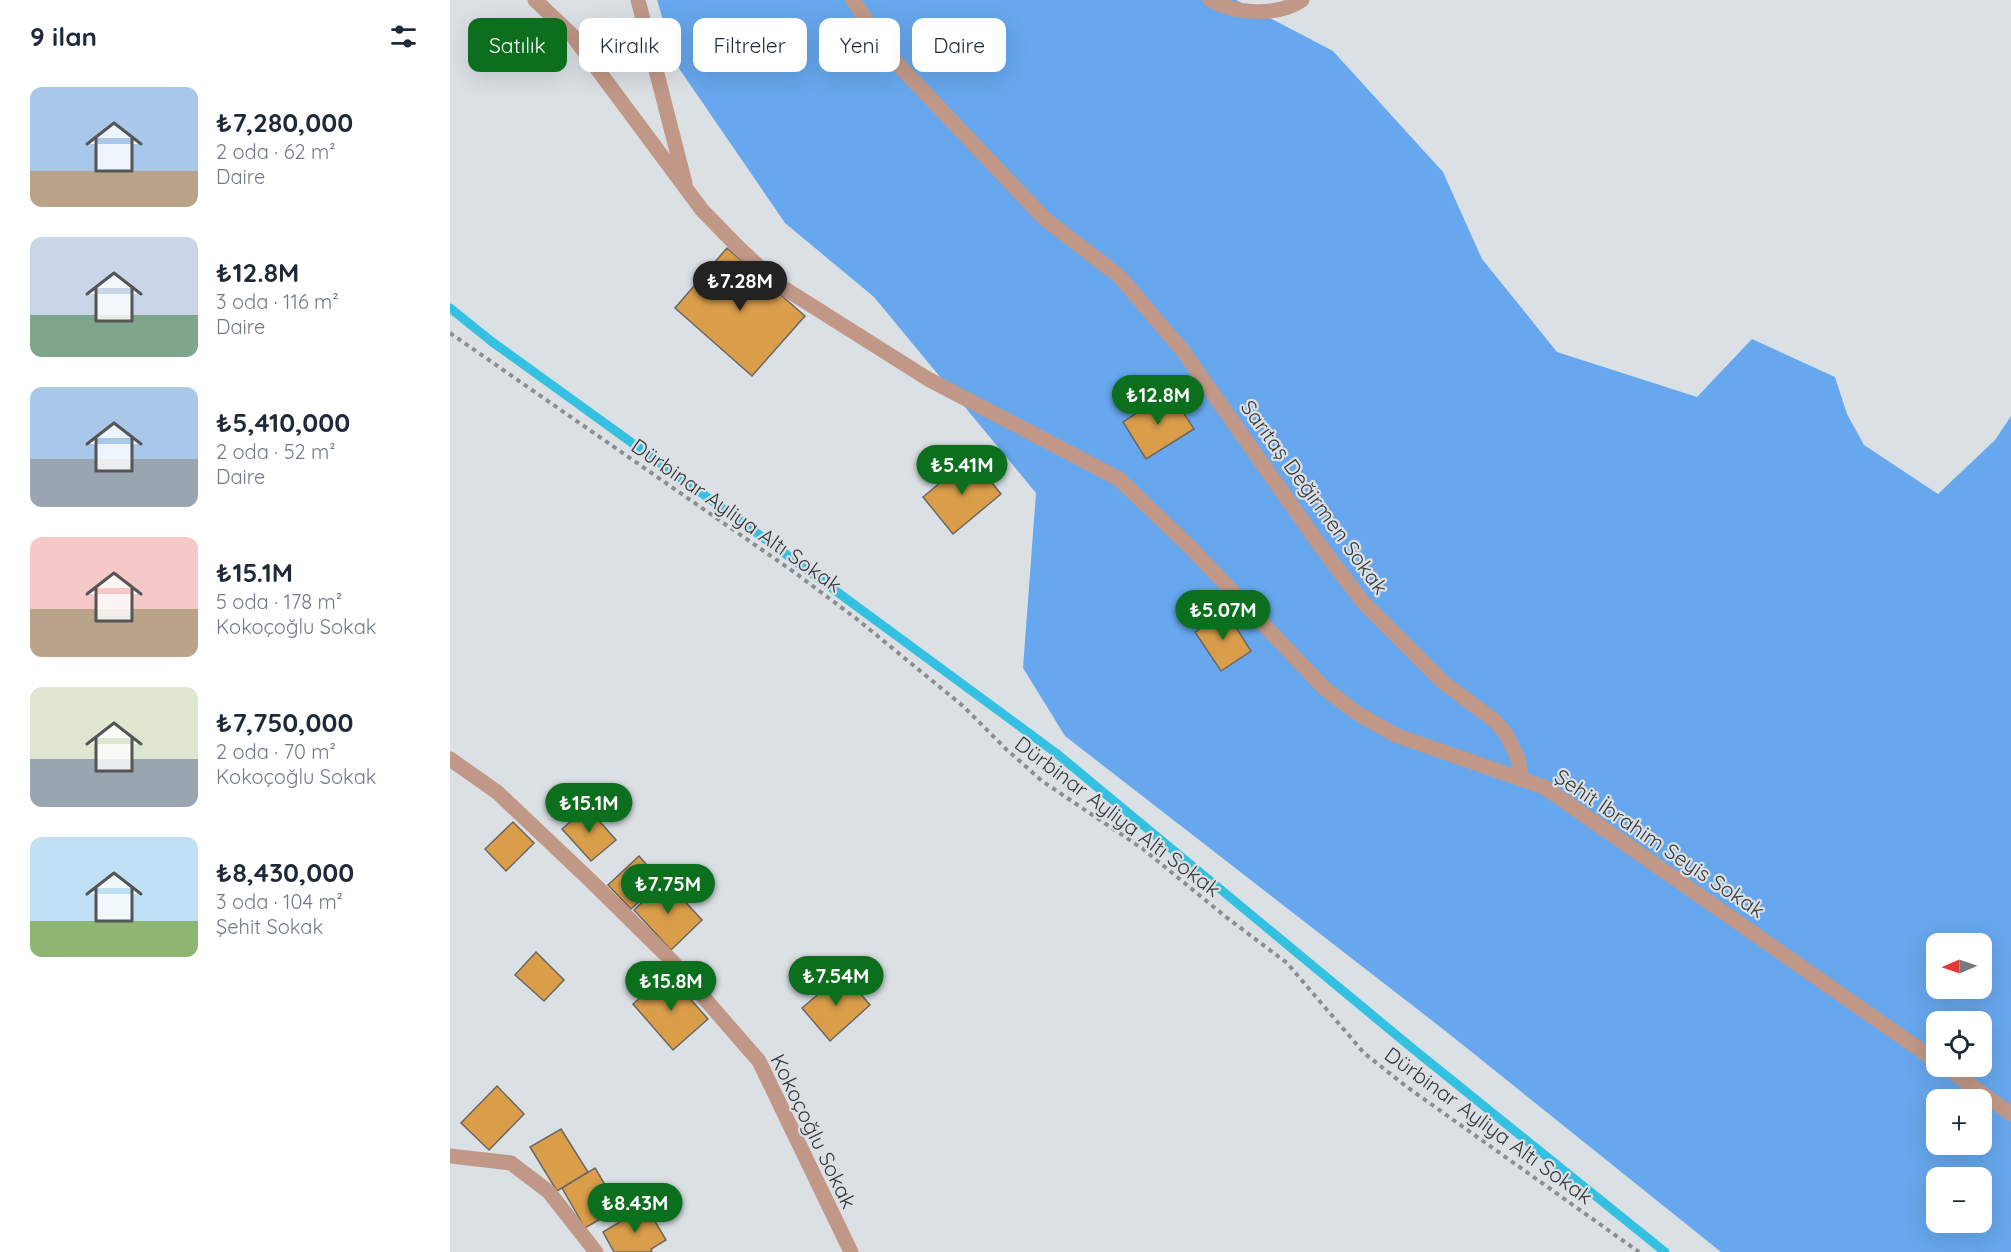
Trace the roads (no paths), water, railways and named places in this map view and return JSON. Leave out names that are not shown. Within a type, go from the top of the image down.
[{"type":"street","name":"Şehit İbrahim Seyis Sokak","points":[[535,0],[572,35],[687,191],[739,248],[779,285],[928,379],[1119,479],[1190,548],[1325,689],[1357,713],[1395,735],[1544,787],[1926,1054]]},
{"type":"street","points":[[638,0],[687,191]]},
{"type":"street","name":"Sarıtaş Değirmen Sokak","points":[[853,0],[889,55],[1045,219],[1119,276],[1183,351],[1321,547],[1362,601],[1444,683],[1495,721],[1517,756],[1522,779]]},
{"type":"street","points":[[1210,0],[1224,8],[1271,12],[1302,0]]},
{"type":"street","name":"Kokoçoğlu Sokak","points":[[450,759],[497,792],[591,881],[671,960],[759,1061],[850,1252]]},
{"type":"street","points":[[1959,1077],[2011,1114]]},
{"type":"street","points":[[450,1156],[512,1163],[549,1192],[596,1252]]},
{"type":"waterway","points":[[450,308],[491,341],[1056,753],[1412,1048],[1665,1252]]}]
